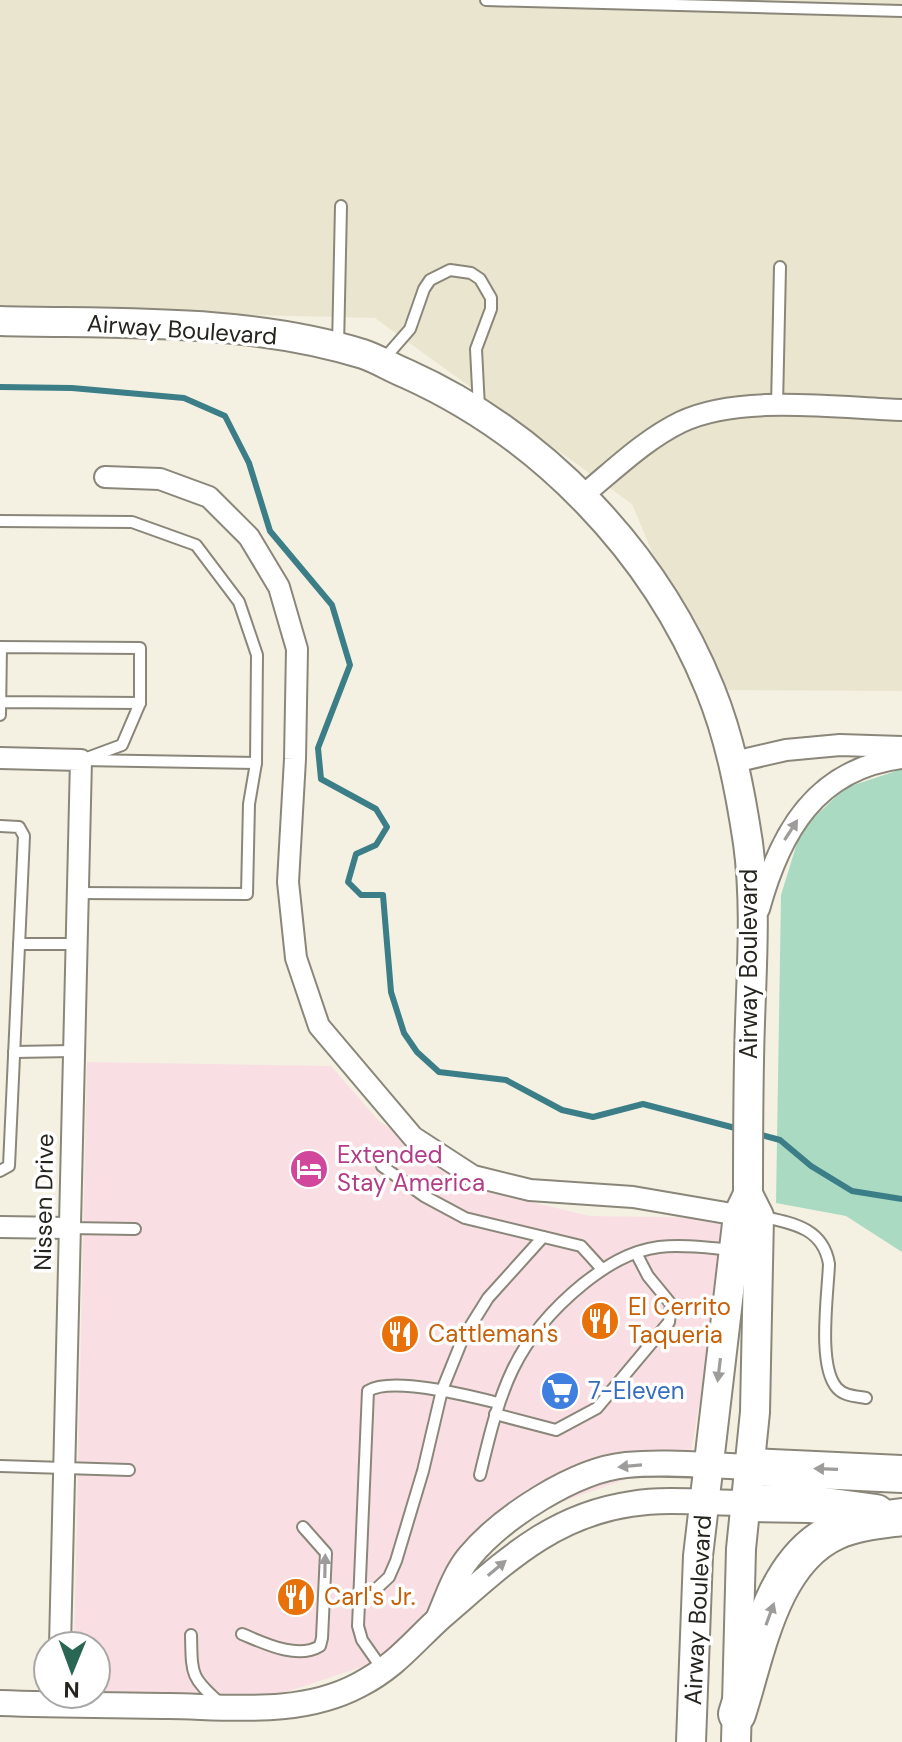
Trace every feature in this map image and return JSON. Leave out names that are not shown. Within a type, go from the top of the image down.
[{"type":"highway","points":[[750,1467],[902,1474]]},
{"type":"highway","points":[[746,1503],[810,1504],[902,1516]]},
{"type":"highway","points":[[737,1728],[784,1577],[806,1550],[836,1531],[902,1516]]},
{"type":"main road","name":"Airway Boulevard","points":[[0,321],[178,326],[271,334],[364,355],[445,391],[517,438],[582,496],[627,547],[683,630],[710,690],[734,762],[748,846],[753,928],[748,1208],[755,1412],[741,1549],[737,1728]]},
{"type":"main road","name":"Airway Boulevard","points":[[691,1742],[703,1503],[735,1250],[748,1208]]},
{"type":"street","points":[[582,496],[638,449],[683,421],[730,408],[777,406],[902,410]]},
{"type":"street","points":[[105,477],[160,479],[209,497],[249,537],[279,587],[297,649],[288,882],[296,958],[319,1026],[413,1137],[473,1176],[530,1190],[748,1208]]},
{"type":"street","points":[[734,762],[786,750],[840,745],[902,747]]},
{"type":"street","points":[[0,758],[81,760]]},
{"type":"street","points":[[753,928],[771,865],[788,832],[811,801],[847,775],[890,759],[902,758]]},
{"type":"street","name":"Nissen Drive","points":[[60,1630],[81,760]]},
{"type":"street","points":[[0,1227],[69,1228]]},
{"type":"street","points":[[438,1619],[454,1579],[470,1556],[506,1523],[547,1493],[594,1473],[625,1465],[750,1467]]},
{"type":"street","points":[[112,1702],[261,1709],[312,1702],[358,1686],[399,1660],[438,1619],[494,1570],[551,1529],[592,1513],[630,1504],[746,1503]]},
{"type":"street","points":[[0,1703],[32,1701]]},
{"type":"lane","points":[[486,0],[902,11]]},
{"type":"lane","points":[[338,349],[341,206]]},
{"type":"lane","points":[[777,406],[780,267]]},
{"type":"lane","points":[[381,363],[410,329],[430,280],[450,270],[471,273],[480,279],[491,298],[491,309],[476,349],[480,414]]},
{"type":"lane","points":[[0,521],[132,522],[196,545],[239,602],[257,655],[256,763],[249,804],[247,894],[78,893]]},
{"type":"lane","points":[[0,715],[1,647],[140,648],[140,703],[122,745],[81,760]]},
{"type":"lane","points":[[0,702],[140,703]]},
{"type":"lane","points":[[81,760],[256,763]]},
{"type":"lane","points":[[0,826],[19,827],[24,836],[9,1166],[0,1171]]},
{"type":"lane","points":[[19,944],[76,944]]},
{"type":"lane","points":[[14,1052],[73,1051]]},
{"type":"lane","points":[[382,1166],[424,1196],[465,1218],[581,1246],[602,1269]]},
{"type":"lane","points":[[748,1208],[809,1230],[820,1240],[829,1264],[826,1356],[829,1375],[844,1394],[866,1398]]},
{"type":"lane","points":[[69,1228],[135,1229]]},
{"type":"lane","points":[[359,1605],[389,1577],[396,1561],[423,1471],[442,1390],[463,1338],[488,1298],[543,1237]]},
{"type":"lane","points":[[480,1475],[496,1408],[517,1357],[549,1313],[602,1269],[624,1256],[673,1246],[735,1250]]},
{"type":"lane","points":[[383,1670],[362,1640],[358,1626],[368,1391],[377,1387],[442,1390],[556,1430],[597,1408],[669,1322],[671,1304],[648,1276],[636,1253]]},
{"type":"lane","points":[[0,1466],[129,1470]]},
{"type":"lane","points":[[242,1634],[294,1651],[314,1650],[320,1646],[326,1553],[303,1527]]},
{"type":"lane","points":[[191,1635],[192,1669],[197,1684],[224,1707]]},
{"type":"shaded area","points":[[0,0],[902,0],[902,691],[710,690],[632,504],[375,318],[0,309]]},
{"type":"shaded area","points":[[87,1062],[331,1066],[379,1121],[474,1188],[590,1216],[732,1218],[690,1457],[492,1526],[389,1658],[274,1696],[112,1694],[112,1630],[74,1630]]},
{"type":"green space","points":[[902,769],[902,1252],[846,1216],[776,1203],[781,895],[801,830],[845,788]]},
{"type":"waterway","points":[[0,387],[72,388],[184,398],[225,416],[249,463],[270,531],[332,605],[350,665],[318,748],[321,779],[376,809],[387,827],[376,845],[356,854],[348,882],[361,895],[383,895],[391,992],[404,1033],[417,1052],[439,1072],[506,1080],[562,1110],[593,1117],[643,1104],[739,1129]]},
{"type":"waterway","points":[[754,1133],[780,1140],[811,1166],[852,1191],[902,1199]]},
{"type":"place","name":"Extended Stay America","points":[[309,1169]]},
{"type":"place","name":"El Cerrito Taqueria","points":[[600,1321]]},
{"type":"place","name":"Cattleman's","points":[[400,1334]]},
{"type":"place","name":"7-Eleven","points":[[560,1391]]},
{"type":"place","name":"Carl's Jr.","points":[[296,1597]]}]
